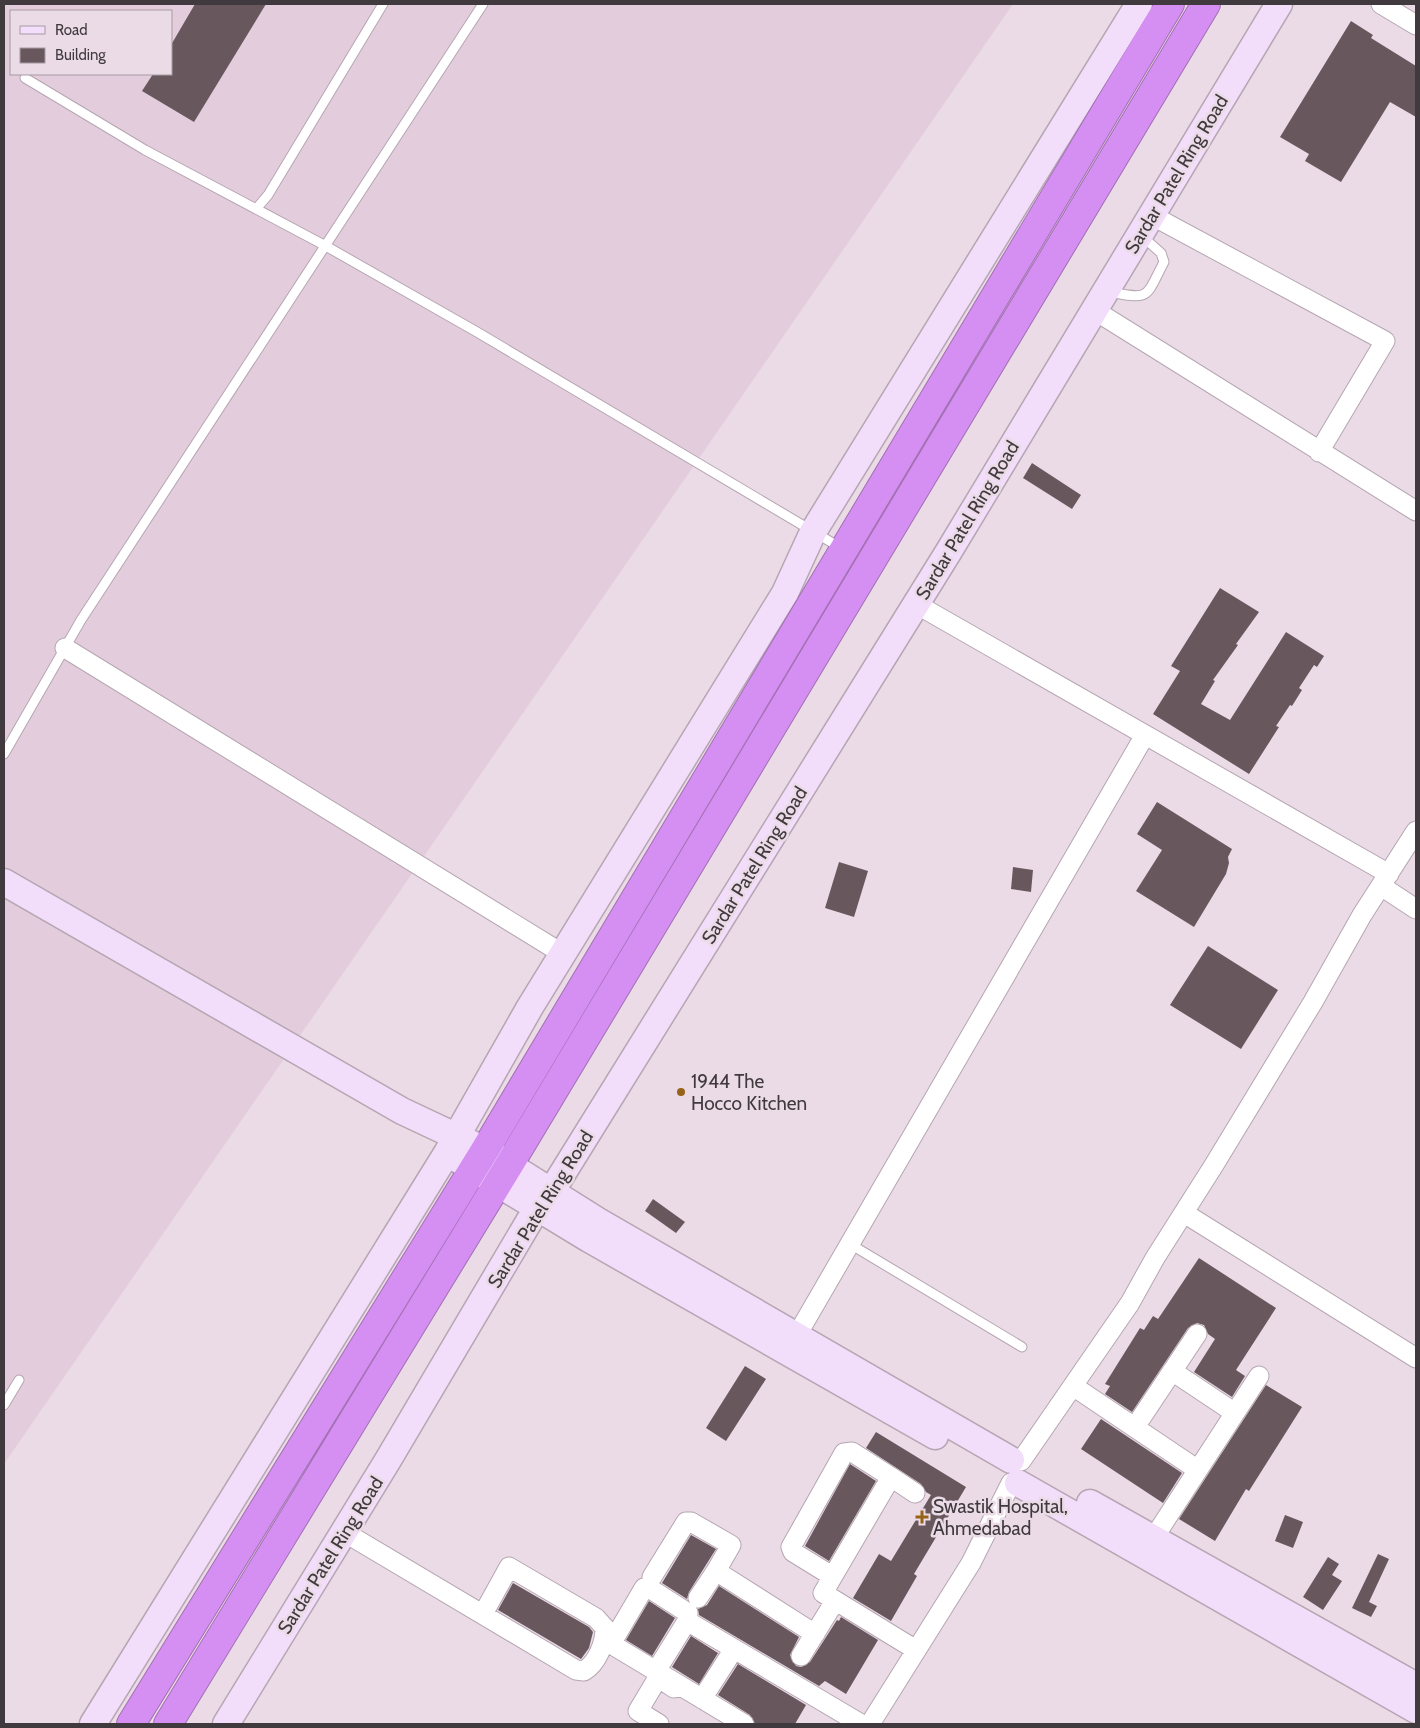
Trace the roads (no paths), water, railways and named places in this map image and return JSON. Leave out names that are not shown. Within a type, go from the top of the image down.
[{"type":"highway","points":[[131,1724],[479,1158],[1170,4]]},
{"type":"highway","points":[[168,1724],[503,1174],[1206,4]]},
{"type":"street","points":[[93,1724],[451,1144],[530,1007],[785,593],[812,532],[1139,4]]},
{"type":"street","name":"Sardar Patel Ring Road","points":[[226,1724],[544,1200],[916,604],[1279,4]]},
{"type":"street","points":[[1381,4],[1416,25]]},
{"type":"street","points":[[1146,224],[1385,341],[1319,452]]},
{"type":"street","points":[[1100,300],[1319,452],[1416,511]]},
{"type":"street","points":[[916,604],[1144,734],[1385,880],[1416,909]]},
{"type":"street","points":[[65,648],[563,954]]},
{"type":"street","points":[[798,1334],[1144,734]]},
{"type":"street","points":[[870,1724],[971,1563],[1015,1472],[1130,1303],[1154,1258],[1184,1212],[1416,831]]},
{"type":"street","points":[[4,882],[402,1111],[451,1144]]},
{"type":"street","points":[[4,899],[479,1158],[544,1200],[1015,1472],[1416,1710]]},
{"type":"street","points":[[544,1200],[798,1334],[1015,1472],[1153,1539],[1416,1686]]},
{"type":"street","points":[[1184,1212],[1416,1358]]},
{"type":"street","points":[[1135,1427],[1197,1334]]},
{"type":"street","points":[[1172,1371],[1235,1413]]},
{"type":"street","points":[[1153,1539],[1259,1376]]},
{"type":"street","points":[[1073,1386],[1198,1470]]},
{"type":"street","points":[[832,1576],[793,1552],[791,1547],[844,1453],[852,1452],[915,1493]]},
{"type":"street","points":[[891,1477],[823,1593],[916,1650]]},
{"type":"street","points":[[652,1577],[689,1521],[731,1545],[698,1598]]},
{"type":"street","points":[[344,1532],[576,1670],[584,1671],[592,1666],[605,1638],[605,1628],[596,1618],[509,1567],[482,1614]]},
{"type":"street","points":[[716,1571],[815,1634]]},
{"type":"street","points":[[656,1671],[687,1621],[688,1613],[646,1588],[611,1641],[611,1644],[744,1724]]},
{"type":"street","points":[[800,1656],[835,1601]]},
{"type":"street","points":[[687,1621],[861,1724]]},
{"type":"street","points":[[702,1699],[734,1649]]},
{"type":"street","points":[[659,1724],[633,1718],[658,1680],[732,1724]]},
{"type":"lane","points":[[256,209],[268,194],[383,4]]},
{"type":"lane","points":[[4,754],[65,648],[324,245],[483,4]]},
{"type":"lane","points":[[25,78],[145,150],[324,245],[477,332],[843,550]]},
{"type":"lane","points":[[1100,300],[1139,297],[1149,292],[1164,262],[1146,224]]},
{"type":"lane","points":[[850,1244],[1022,1347]]},
{"type":"lane","points":[[4,1405],[8,1389],[19,1380]]},
{"type":"place","name":"1944 The Hocco Kitchen","points":[[681,1092]]},
{"type":"place","name":"Swastik Hospital, Ahmedabad","points":[[922,1517]]}]
